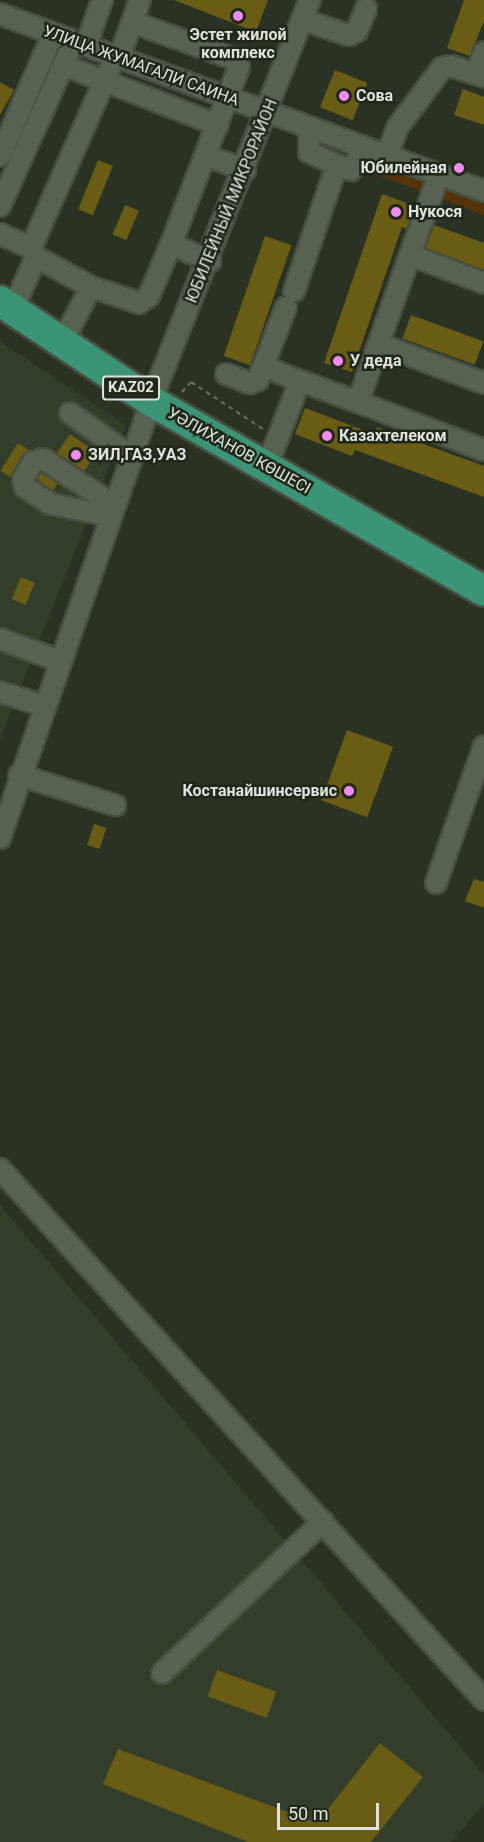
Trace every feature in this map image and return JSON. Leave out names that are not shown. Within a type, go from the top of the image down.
[{"type":"highway","name":"УӘЛИХАНОВ КӨШЕСІ","points":[[7,305],[151,401],[273,453],[484,591]]},
{"type":"street","points":[[0,206],[63,65],[80,44],[102,0]]},
{"type":"street","points":[[7,305],[33,253],[140,0]]},
{"type":"street","name":"ЮБИЛЕЙНЫЙ МИКРОРАЙОН","points":[[0,838],[151,401],[210,261],[310,0]]},
{"type":"street","points":[[303,20],[349,35],[357,31],[366,9]]},
{"type":"street","name":"УЛИЦА ЖУМАГАЛИ САИНА","points":[[0,15],[484,191]]},
{"type":"street","points":[[0,234],[91,287],[139,303],[149,296],[230,98],[239,70],[236,61],[132,22]]},
{"type":"street","points":[[0,156],[53,34]]},
{"type":"street","points":[[387,156],[397,128],[439,71],[451,66],[480,75],[484,52]]},
{"type":"street","points":[[63,65],[218,125]]},
{"type":"street","points":[[309,128],[309,152],[336,165],[351,170],[364,148]]},
{"type":"street","points":[[205,156],[245,170]]},
{"type":"street","points":[[226,374],[254,382],[265,366],[336,165]]},
{"type":"street","points":[[358,402],[438,175]]},
{"type":"street","points":[[171,244],[210,261]]},
{"type":"street","points":[[410,255],[484,283]]},
{"type":"street","points":[[63,341],[91,287]]},
{"type":"street","points":[[379,344],[484,383]]},
{"type":"street","points":[[265,366],[484,450]]},
{"type":"street","points":[[273,453],[300,381]]},
{"type":"street","points":[[70,413],[133,458]]},
{"type":"street","points":[[0,639],[60,661]]},
{"type":"street","points":[[0,692],[45,706]]},
{"type":"street","points":[[436,883],[484,746]]},
{"type":"street","points":[[20,775],[115,805]]},
{"type":"street","points":[[0,1169],[484,1700]]},
{"type":"street","points":[[162,1673],[323,1522]]},
{"type":"path","points":[[181,394],[191,382],[273,453]]},
{"type":"shaded area","points":[[368,157],[425,179],[420,191],[363,169]]},
{"type":"shaded area","points":[[445,186],[484,199],[484,215],[436,197]]},
{"type":"shaded area","points":[[0,342],[126,425],[0,740]]},
{"type":"shaded area","points":[[0,1205],[484,1775],[484,1804],[451,1842],[0,1842]]},
{"type":"building","name":"Эстет жилой комплекс","points":[[174,0],[268,0],[256,32]]},
{"type":"building","points":[[464,0],[484,0],[484,21],[470,56],[447,48]]},
{"type":"building","name":"Сова","points":[[335,70],[367,83],[352,120],[320,107]]},
{"type":"building","points":[[0,82],[14,90],[0,115]]},
{"type":"building","points":[[463,89],[484,97],[484,125],[454,115]]},
{"type":"building","points":[[98,160],[113,166],[93,215],[78,209]]},
{"type":"building","points":[[382,194],[415,206],[407,229],[402,227],[352,372],[324,363]]},
{"type":"building","points":[[125,205],[139,211],[126,240],[112,234]]},
{"type":"building","points":[[434,225],[484,243],[484,270],[425,248]]},
{"type":"building","points":[[265,236],[291,245],[250,365],[224,356]]},
{"type":"building","points":[[411,315],[483,341],[475,365],[402,338]]},
{"type":"building","points":[[305,408],[374,434],[377,427],[484,466],[484,497],[355,450],[352,456],[295,434]]},
{"type":"building","points":[[70,434],[97,453],[83,473],[56,454]]},
{"type":"building","points":[[18,443],[29,450],[12,478],[1,471]]},
{"type":"building","points":[[41,472],[58,483],[53,490],[36,480]]},
{"type":"building","points":[[21,577],[35,583],[25,605],[12,599]]},
{"type":"building","points":[[347,730],[393,747],[367,817],[321,800]]},
{"type":"building","points":[[94,824],[106,828],[100,849],[87,845]]},
{"type":"building","points":[[474,879],[484,882],[484,908],[465,901]]},
{"type":"building","points":[[217,1670],[276,1692],[267,1718],[207,1696]]},
{"type":"building","points":[[380,1743],[423,1777],[371,1842],[248,1842],[103,1784],[118,1749],[317,1823]]},
{"type":"place","name":"Эстет жилой комплекс","points":[[238,16]]},
{"type":"place","name":"Сова","points":[[344,96]]},
{"type":"place","name":"Юбилейная","points":[[459,168]]},
{"type":"place","name":"Нукося","points":[[396,212]]},
{"type":"place","name":"У деда","points":[[338,361]]},
{"type":"place","name":"Казахтелеком","points":[[327,436]]},
{"type":"place","name":"ЗИЛ,ГАЗ,УАЗ","points":[[76,455]]},
{"type":"place","name":"Костанайшинсервис","points":[[349,791]]}]
